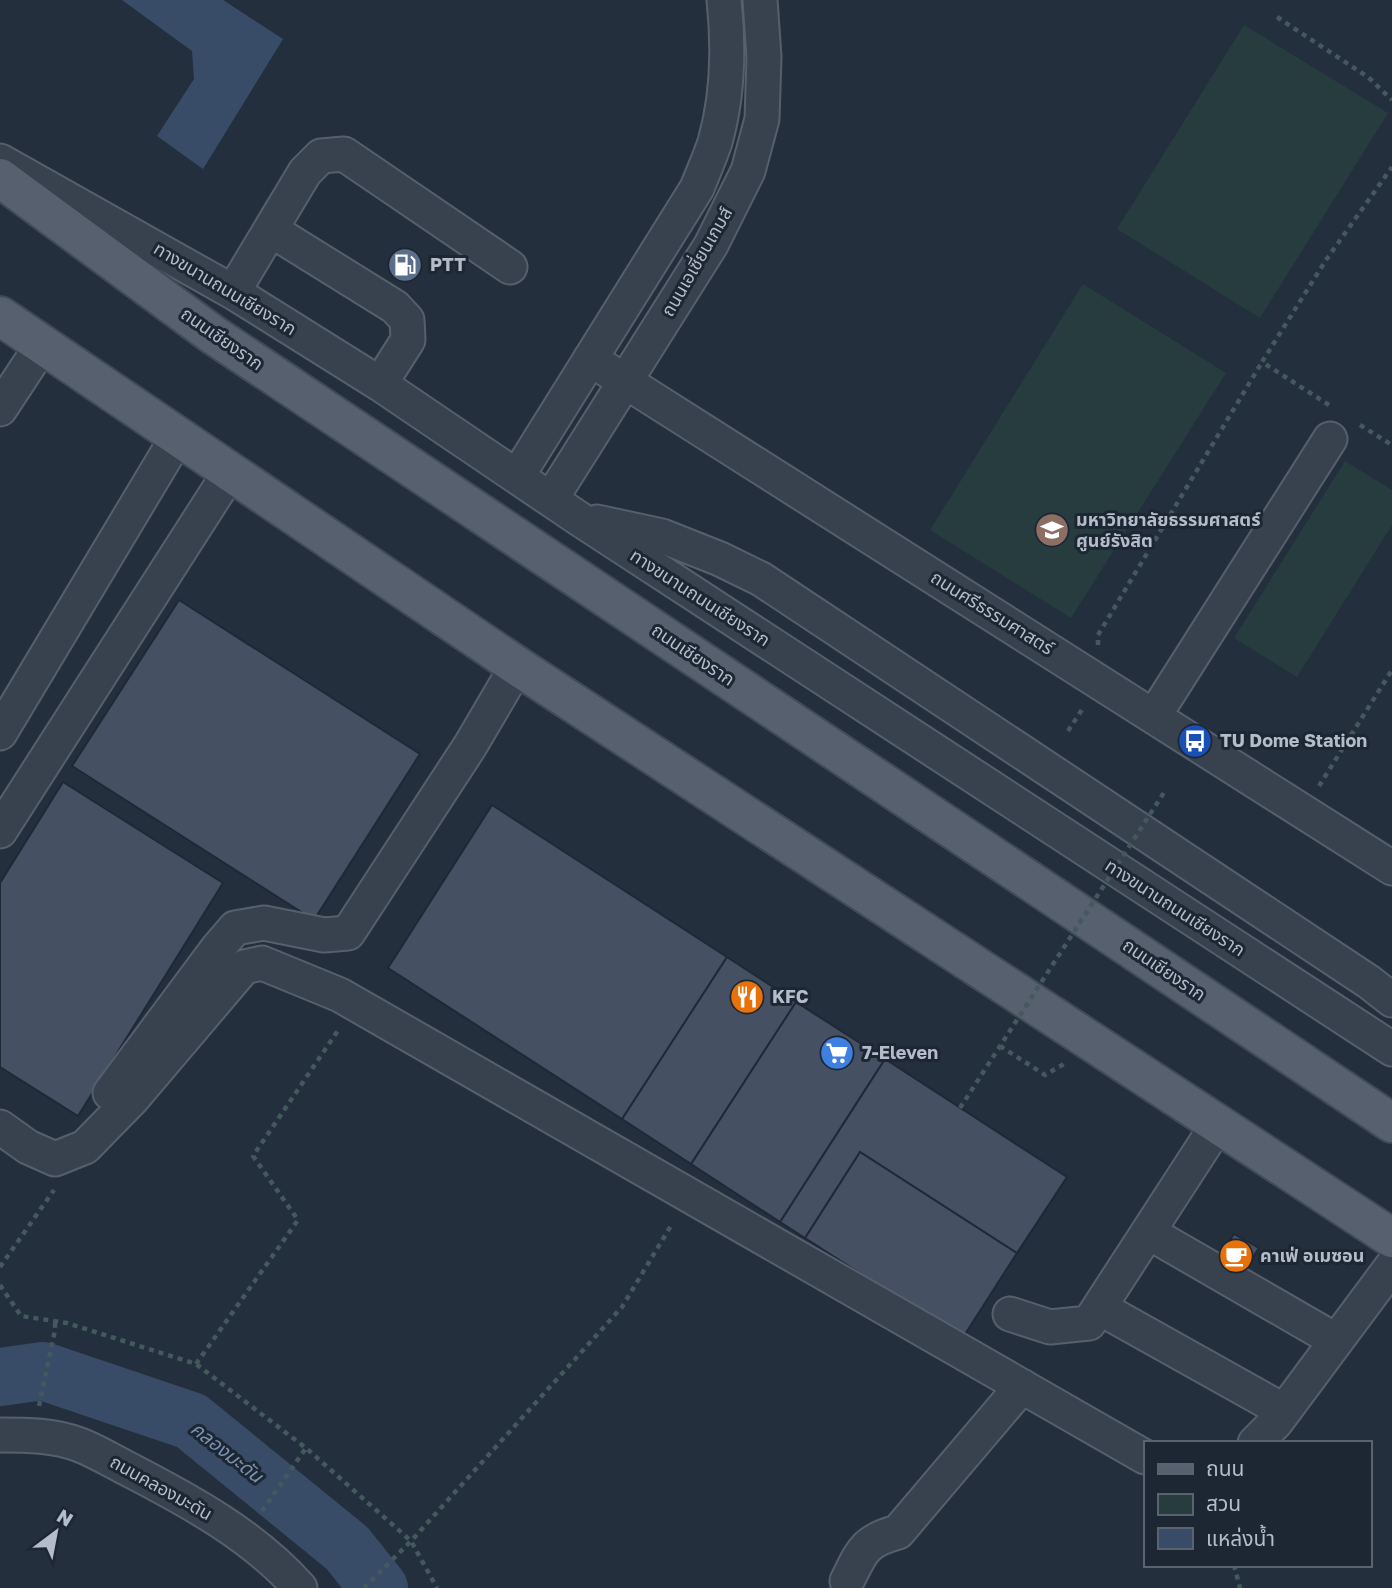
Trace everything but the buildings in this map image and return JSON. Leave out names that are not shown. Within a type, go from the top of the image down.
[{"type":"main road","name":"ถนนเชียงราก","points":[[0,178],[212,334],[1392,1123]]},
{"type":"main road","points":[[0,316],[517,667],[1392,1238]]},
{"type":"street","name":"ถนนเอเซี่ยนเกมส์","points":[[518,475],[697,188],[715,142],[723,101],[728,43],[724,0]]},
{"type":"street","name":"ถนนเอเซี่ยนเกมส์","points":[[551,499],[711,245],[748,171],[762,119],[764,57],[760,0]]},
{"type":"street","points":[[233,292],[305,172],[321,156],[344,154],[510,267]]},
{"type":"street","name":"ทางขนานถนนเชียงราก","points":[[0,161],[233,292],[380,384],[578,518],[1392,1049]]},
{"type":"street","points":[[697,188],[730,204]]},
{"type":"street","points":[[271,230],[395,307],[407,320],[408,340],[380,384]]},
{"type":"street","points":[[0,409],[42,345]]},
{"type":"street","name":"ถนนศรีธรรมศาสตร์","points":[[590,359],[1392,868]]},
{"type":"street","points":[[1154,716],[1340,423]]},
{"type":"street","points":[[0,733],[178,436]]},
{"type":"street","points":[[0,831],[230,472]]},
{"type":"street","points":[[578,518],[663,536],[761,579],[1369,982],[1392,1000]]},
{"type":"street","points":[[0,1113],[14,1125],[35,1134],[58,1134],[91,1119],[235,928],[264,923],[324,935],[348,933],[470,746],[517,667]]},
{"type":"street","points":[[0,1127],[28,1147],[55,1159],[85,1147],[132,1099],[244,968],[262,963],[340,995],[1144,1456]]},
{"type":"street","points":[[1010,1314],[1050,1327],[1089,1323],[1218,1124]]},
{"type":"street","points":[[1148,1232],[1335,1340]]},
{"type":"street","points":[[1257,1441],[1284,1411],[1392,1266]]},
{"type":"street","points":[[1100,1308],[1284,1411]]},
{"type":"street","points":[[847,1581],[862,1551],[877,1538],[898,1532],[1022,1386]]},
{"type":"street","name":"ถนนคลองมะดัน","points":[[0,1435],[33,1434],[78,1444],[147,1479],[244,1536],[280,1566],[300,1588]]},
{"type":"path","points":[[1277,18],[1368,77],[1392,100]]},
{"type":"path","points":[[1098,635],[1326,260],[1392,167]]},
{"type":"path","points":[[1262,362],[1340,423],[1392,445]]},
{"type":"path","points":[[1304,810],[1392,670]]},
{"type":"path","points":[[960,1108],[1165,790]]},
{"type":"path","points":[[197,1364],[298,1220],[253,1156],[356,1004]]},
{"type":"path","points":[[1000,1046],[1045,1075]]},
{"type":"path","points":[[0,1267],[85,1147]]},
{"type":"path","points":[[364,1588],[411,1541],[622,1307],[689,1196]]},
{"type":"path","points":[[0,1285],[21,1316],[67,1323],[197,1364],[306,1448],[411,1541],[437,1588]]},
{"type":"path","points":[[39,1409],[55,1322]]},
{"type":"path","points":[[261,1513],[306,1448]]},
{"type":"path","points":[[1235,1567],[1240,1588]]},
{"type":"green space","points":[[1244,25],[1388,113],[1260,318],[1117,229]]},
{"type":"green space","points":[[1083,284],[1226,373],[1071,618],[930,530]]},
{"type":"green space","points":[[1345,461],[1392,490],[1392,525],[1297,677],[1234,638]]},
{"type":"water","points":[[122,0],[223,0],[283,39],[203,169],[157,136],[194,79],[192,51]]},
{"type":"waterway","name":"คลองมะดัน","points":[[0,1377],[43,1371],[191,1421],[347,1548],[379,1588]]},
{"type":"place","name":"PTT","points":[[405,265]]},
{"type":"place","name":"มหาวิทยาลัยธรรมศาสตร์ ศูนย์รังสิต","points":[[1052,530]]},
{"type":"place","name":"TU Dome Station","points":[[1195,741]]},
{"type":"place","name":"KFC","points":[[747,997]]},
{"type":"place","name":"7-Eleven","points":[[837,1053]]},
{"type":"place","name":"คาเฟ่ อเมซอน","points":[[1236,1256]]}]
